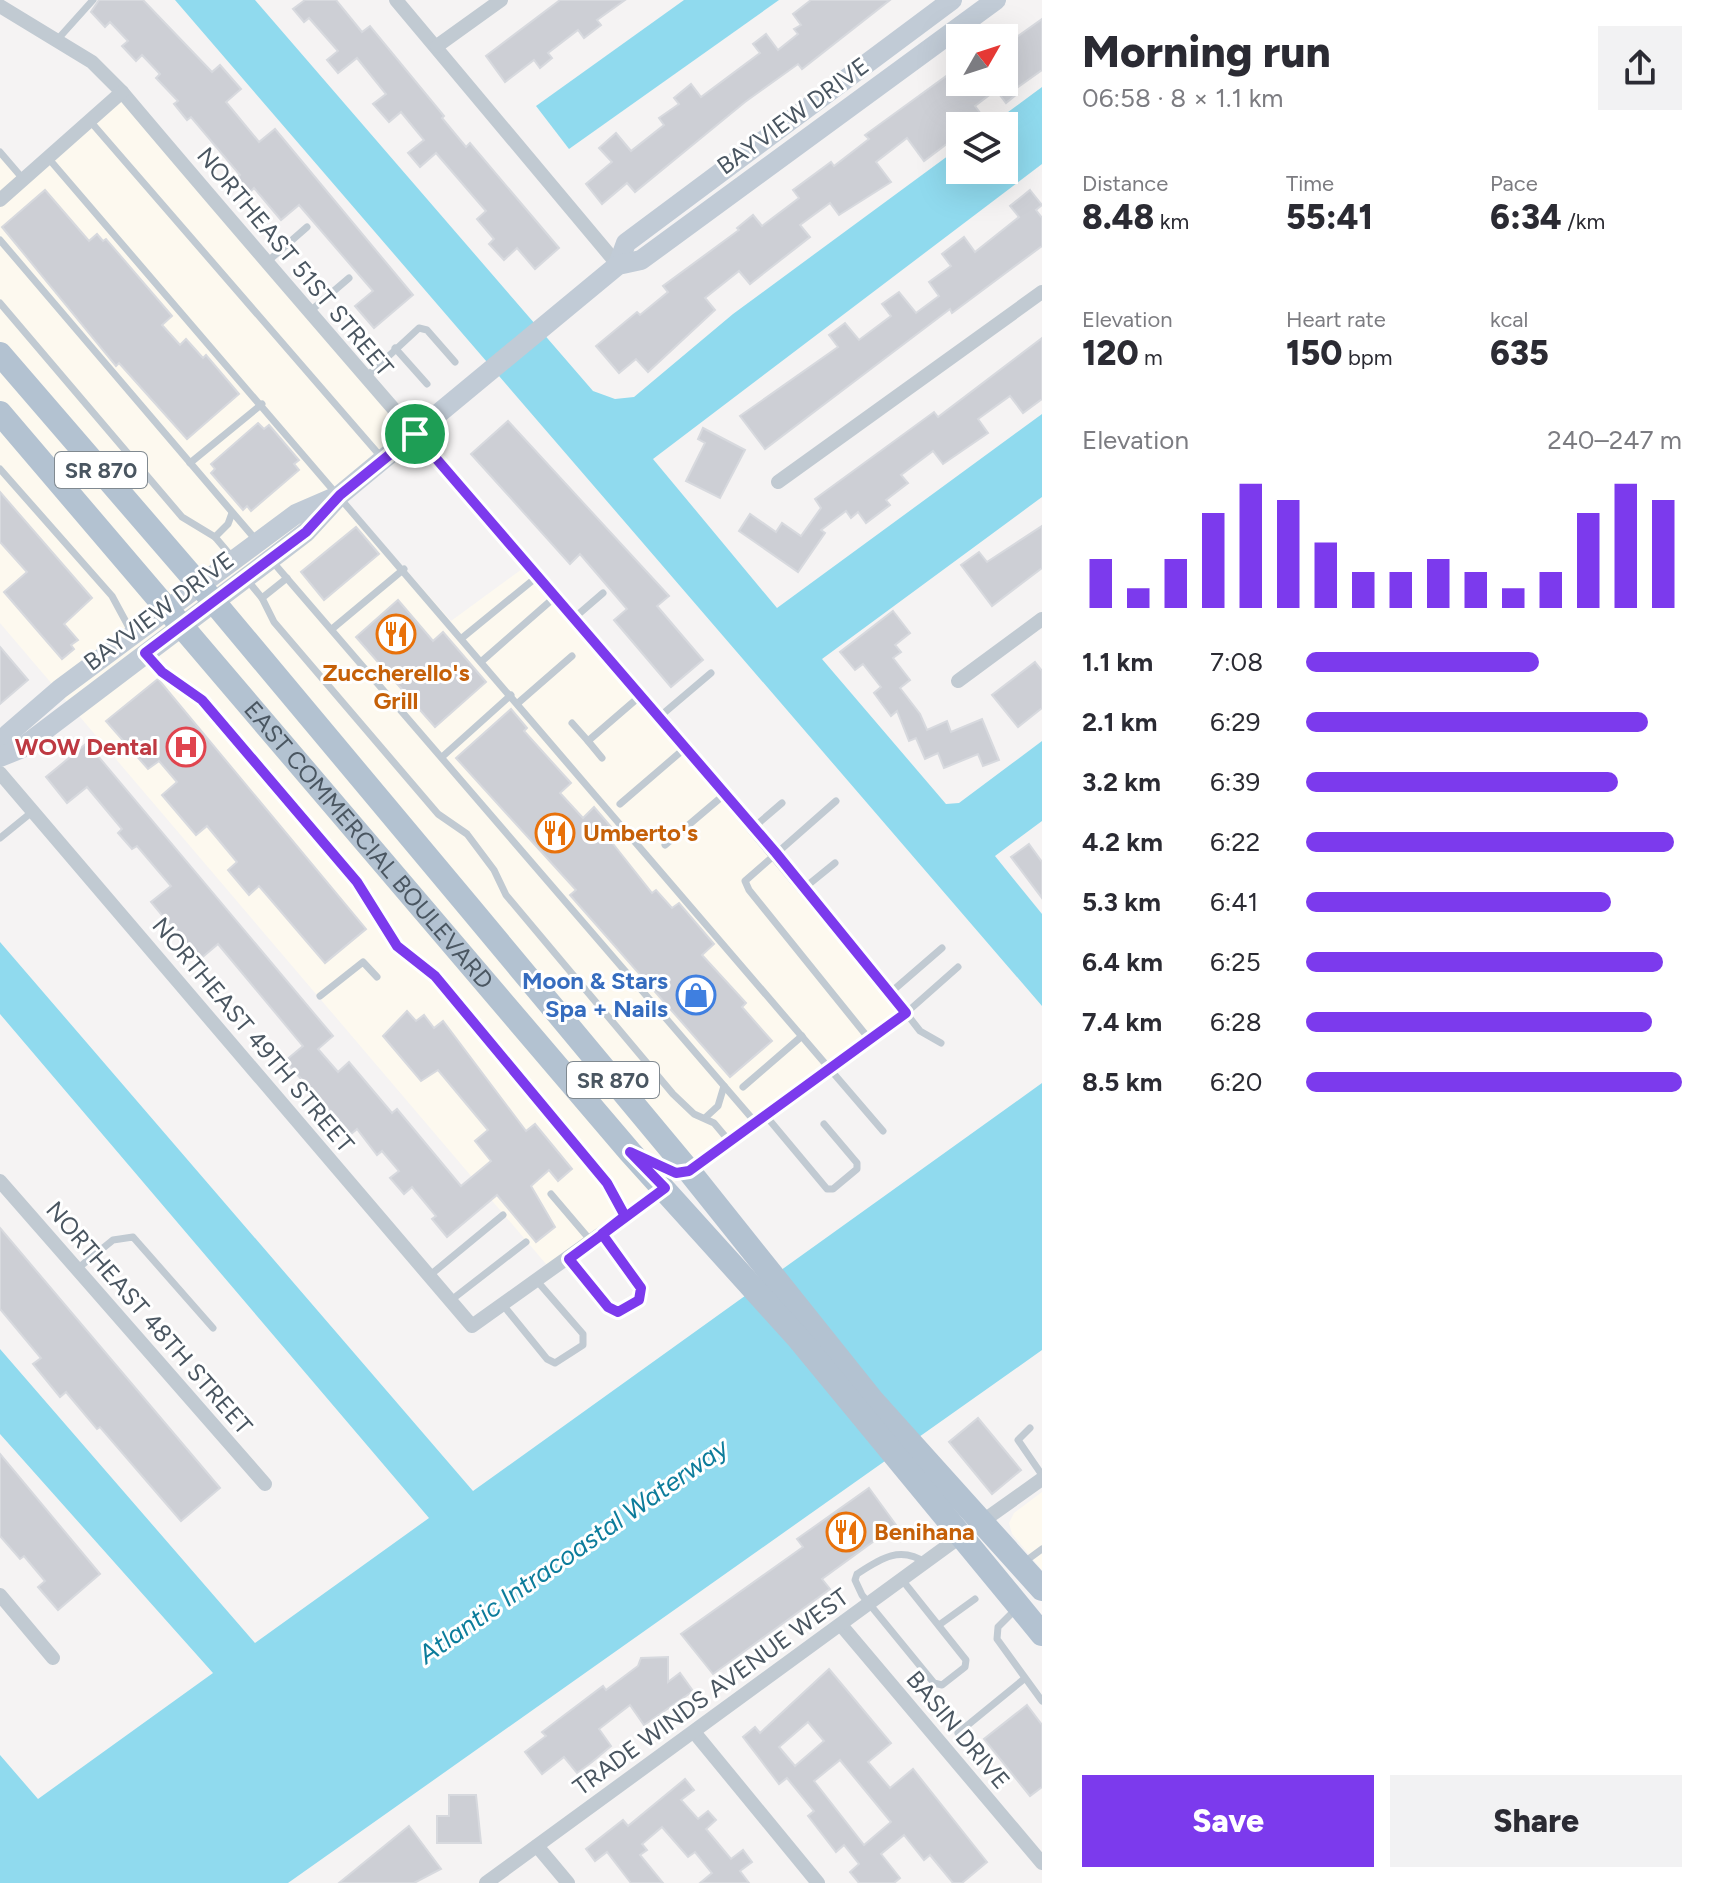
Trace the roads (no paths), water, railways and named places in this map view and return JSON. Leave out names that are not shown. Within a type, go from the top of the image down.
[{"type":"main road","name":"EAST COMMERCIAL BOULEVARD","points":[[0,354],[207,594],[689,1171],[748,1266]]},
{"type":"main road","name":"EAST COMMERCIAL BOULEVARD","points":[[0,413],[423,905],[630,1152],[748,1266]]},
{"type":"main road","points":[[393,871],[419,883],[433,885],[447,881]]},
{"type":"main road","points":[[423,905],[435,901],[470,908]]},
{"type":"main road","points":[[630,1152],[676,1173],[689,1171]]},
{"type":"main road","name":"SR 870","points":[[748,1266],[914,1464],[961,1536],[1042,1634]]},
{"type":"main road","name":"SR 870","points":[[914,1464],[983,1521],[1042,1589]]},
{"type":"main road","points":[[961,1536],[978,1535],[1004,1545]]},
{"type":"street","points":[[396,0],[618,265]]},
{"type":"street","points":[[437,46],[501,0]]},
{"type":"street","name":"BAYVIEW DRIVE","points":[[618,265],[626,243],[952,0]]},
{"type":"street","name":"BAYVIEW DRIVE","points":[[963,24],[996,0]]},
{"type":"street","name":"NORTHEAST 51ST STREET","points":[[0,6],[92,62],[122,92],[308,313],[776,853],[906,1013]]},
{"type":"street","points":[[931,16],[946,36]]},
{"type":"street","name":"BAYVIEW DRIVE","points":[[0,757],[20,749],[145,653],[175,618],[265,551],[306,532],[340,495],[618,265],[641,260],[946,36]]},
{"type":"street","points":[[842,83],[856,102]]},
{"type":"street","points":[[0,200],[122,92]]},
{"type":"street","points":[[794,118],[808,137]]},
{"type":"street","points":[[703,186],[716,205]]},
{"type":"street","points":[[778,482],[1042,292]]},
{"type":"street","name":"BAYVIEW DRIVE","points":[[0,747],[8,734],[60,689],[133,635],[175,618]]},
{"type":"street","points":[[958,681],[1042,619]]},
{"type":"street","name":"NORTHEAST 49TH STREET","points":[[0,773],[472,1326],[503,1305]]},
{"type":"street","points":[[689,1171],[906,1013]]},
{"type":"street","name":"NORTHEAST 48TH STREET","points":[[0,1181],[265,1484]]},
{"type":"street","points":[[503,1305],[665,1188]]},
{"type":"street","points":[[983,1521],[1042,1477]]},
{"type":"street","name":"TRADE WINDS AVENUE WEST","points":[[486,1883],[961,1536]]},
{"type":"street","points":[[0,1595],[53,1658]]},
{"type":"street","name":"BASIN DRIVE","points":[[841,1625],[1042,1863]]},
{"type":"street","points":[[694,1732],[818,1883]]},
{"type":"street","points":[[537,1846],[568,1883]]},
{"type":"lane","points":[[57,40],[93,0]]},
{"type":"lane","points":[[90,121],[384,460]]},
{"type":"lane","points":[[0,152],[24,180]]},
{"type":"lane","points":[[49,159],[404,569],[883,1131]]},
{"type":"lane","points":[[266,263],[307,227]]},
{"type":"lane","points":[[1,242],[724,1086],[761,1119],[827,1189],[833,1189],[857,1169],[857,1163],[824,1124]]},
{"type":"lane","points":[[308,313],[349,278]]},
{"type":"lane","points":[[0,303],[182,517],[215,537],[262,598],[274,622],[430,805],[467,834],[494,870],[506,895],[673,1094],[694,1114],[706,1117],[730,1142]]},
{"type":"lane","points":[[364,378],[415,330],[424,328],[455,362]]},
{"type":"lane","points":[[395,348],[427,384]]},
{"type":"lane","points":[[190,463],[262,404]]},
{"type":"lane","points":[[0,469],[112,596],[133,635]]},
{"type":"lane","points":[[215,537],[228,524],[232,513]]},
{"type":"lane","points":[[332,629],[404,569]]},
{"type":"lane","points":[[462,638],[538,576]]},
{"type":"lane","points":[[262,598],[287,578]]},
{"type":"lane","points":[[573,619],[603,593]]},
{"type":"lane","points":[[482,661],[555,597]]},
{"type":"lane","points":[[145,653],[162,672],[202,700],[368,897],[387,935],[435,976],[607,1183],[625,1216]]},
{"type":"lane","points":[[518,703],[572,656]]},
{"type":"lane","points":[[658,718],[711,673]]},
{"type":"lane","points":[[442,757],[511,695]]},
{"type":"lane","points":[[588,741],[639,697]]},
{"type":"lane","points":[[572,723],[602,758]]},
{"type":"lane","points":[[620,804],[684,749]]},
{"type":"lane","points":[[665,845],[725,794]]},
{"type":"lane","points":[[836,801],[745,881],[749,890],[870,1040]]},
{"type":"lane","points":[[753,828],[782,803]]},
{"type":"lane","points":[[0,838],[33,810]]},
{"type":"lane","points":[[803,889],[835,863]]},
{"type":"lane","points":[[890,993],[942,948]]},
{"type":"lane","points":[[320,996],[363,962],[377,977]]},
{"type":"lane","points":[[941,1043],[920,1031],[906,1013],[958,967]]},
{"type":"lane","points":[[743,1087],[802,1036]]},
{"type":"lane","points":[[706,1117],[718,1106],[724,1086]]},
{"type":"lane","points":[[551,1194],[639,1282],[639,1300],[627,1309],[613,1311],[569,1259]]},
{"type":"lane","points":[[429,1276],[503,1215]]},
{"type":"lane","points":[[77,1269],[113,1240],[133,1237],[213,1328]]},
{"type":"lane","points":[[450,1301],[526,1242]]},
{"type":"lane","points":[[503,1305],[547,1359],[555,1363],[568,1357],[583,1345],[583,1334],[537,1281]]},
{"type":"lane","points":[[1030,1428],[1018,1440],[1042,1477]]},
{"type":"lane","points":[[1021,1565],[1042,1549]]},
{"type":"lane","points":[[903,1581],[966,1660],[965,1667],[938,1685],[856,1586],[857,1574],[884,1556],[896,1553],[915,1555],[926,1563]]},
{"type":"lane","points":[[939,1625],[975,1599]]},
{"type":"lane","points":[[1020,1606],[995,1633],[1003,1651],[1042,1701]]},
{"type":"lane","points":[[958,1733],[1024,1679]]},
{"type":"water","points":[[175,0],[255,0],[593,391],[615,399],[634,397],[733,314],[946,157],[946,184],[1016,184],[653,459],[777,608],[1042,414],[1042,497],[822,659],[946,804],[959,803],[1042,741],[1042,821],[995,856],[1042,914],[1042,1006]]},
{"type":"water","points":[[684,0],[779,0],[569,149],[536,106]]},
{"type":"water","points":[[1042,87],[1042,164],[1018,182],[1018,112],[1008,112]]},
{"type":"water","name":"Atlantic Intracoastal Waterway","points":[[0,942],[473,1491],[1042,1083],[1042,1350],[288,1883],[0,1883],[0,1755],[38,1799],[213,1673],[0,1434],[0,1349],[255,1643],[429,1518],[0,1014]]},
{"type":"place","name":"Zuccherello's Grill","points":[[396,634]]},
{"type":"place","name":"WOW Dental","points":[[186,747]]},
{"type":"place","name":"Umberto's","points":[[555,833]]},
{"type":"place","name":"Moon & Stars Spa + Nails","points":[[696,995]]},
{"type":"place","name":"Benihana","points":[[846,1532]]}]
